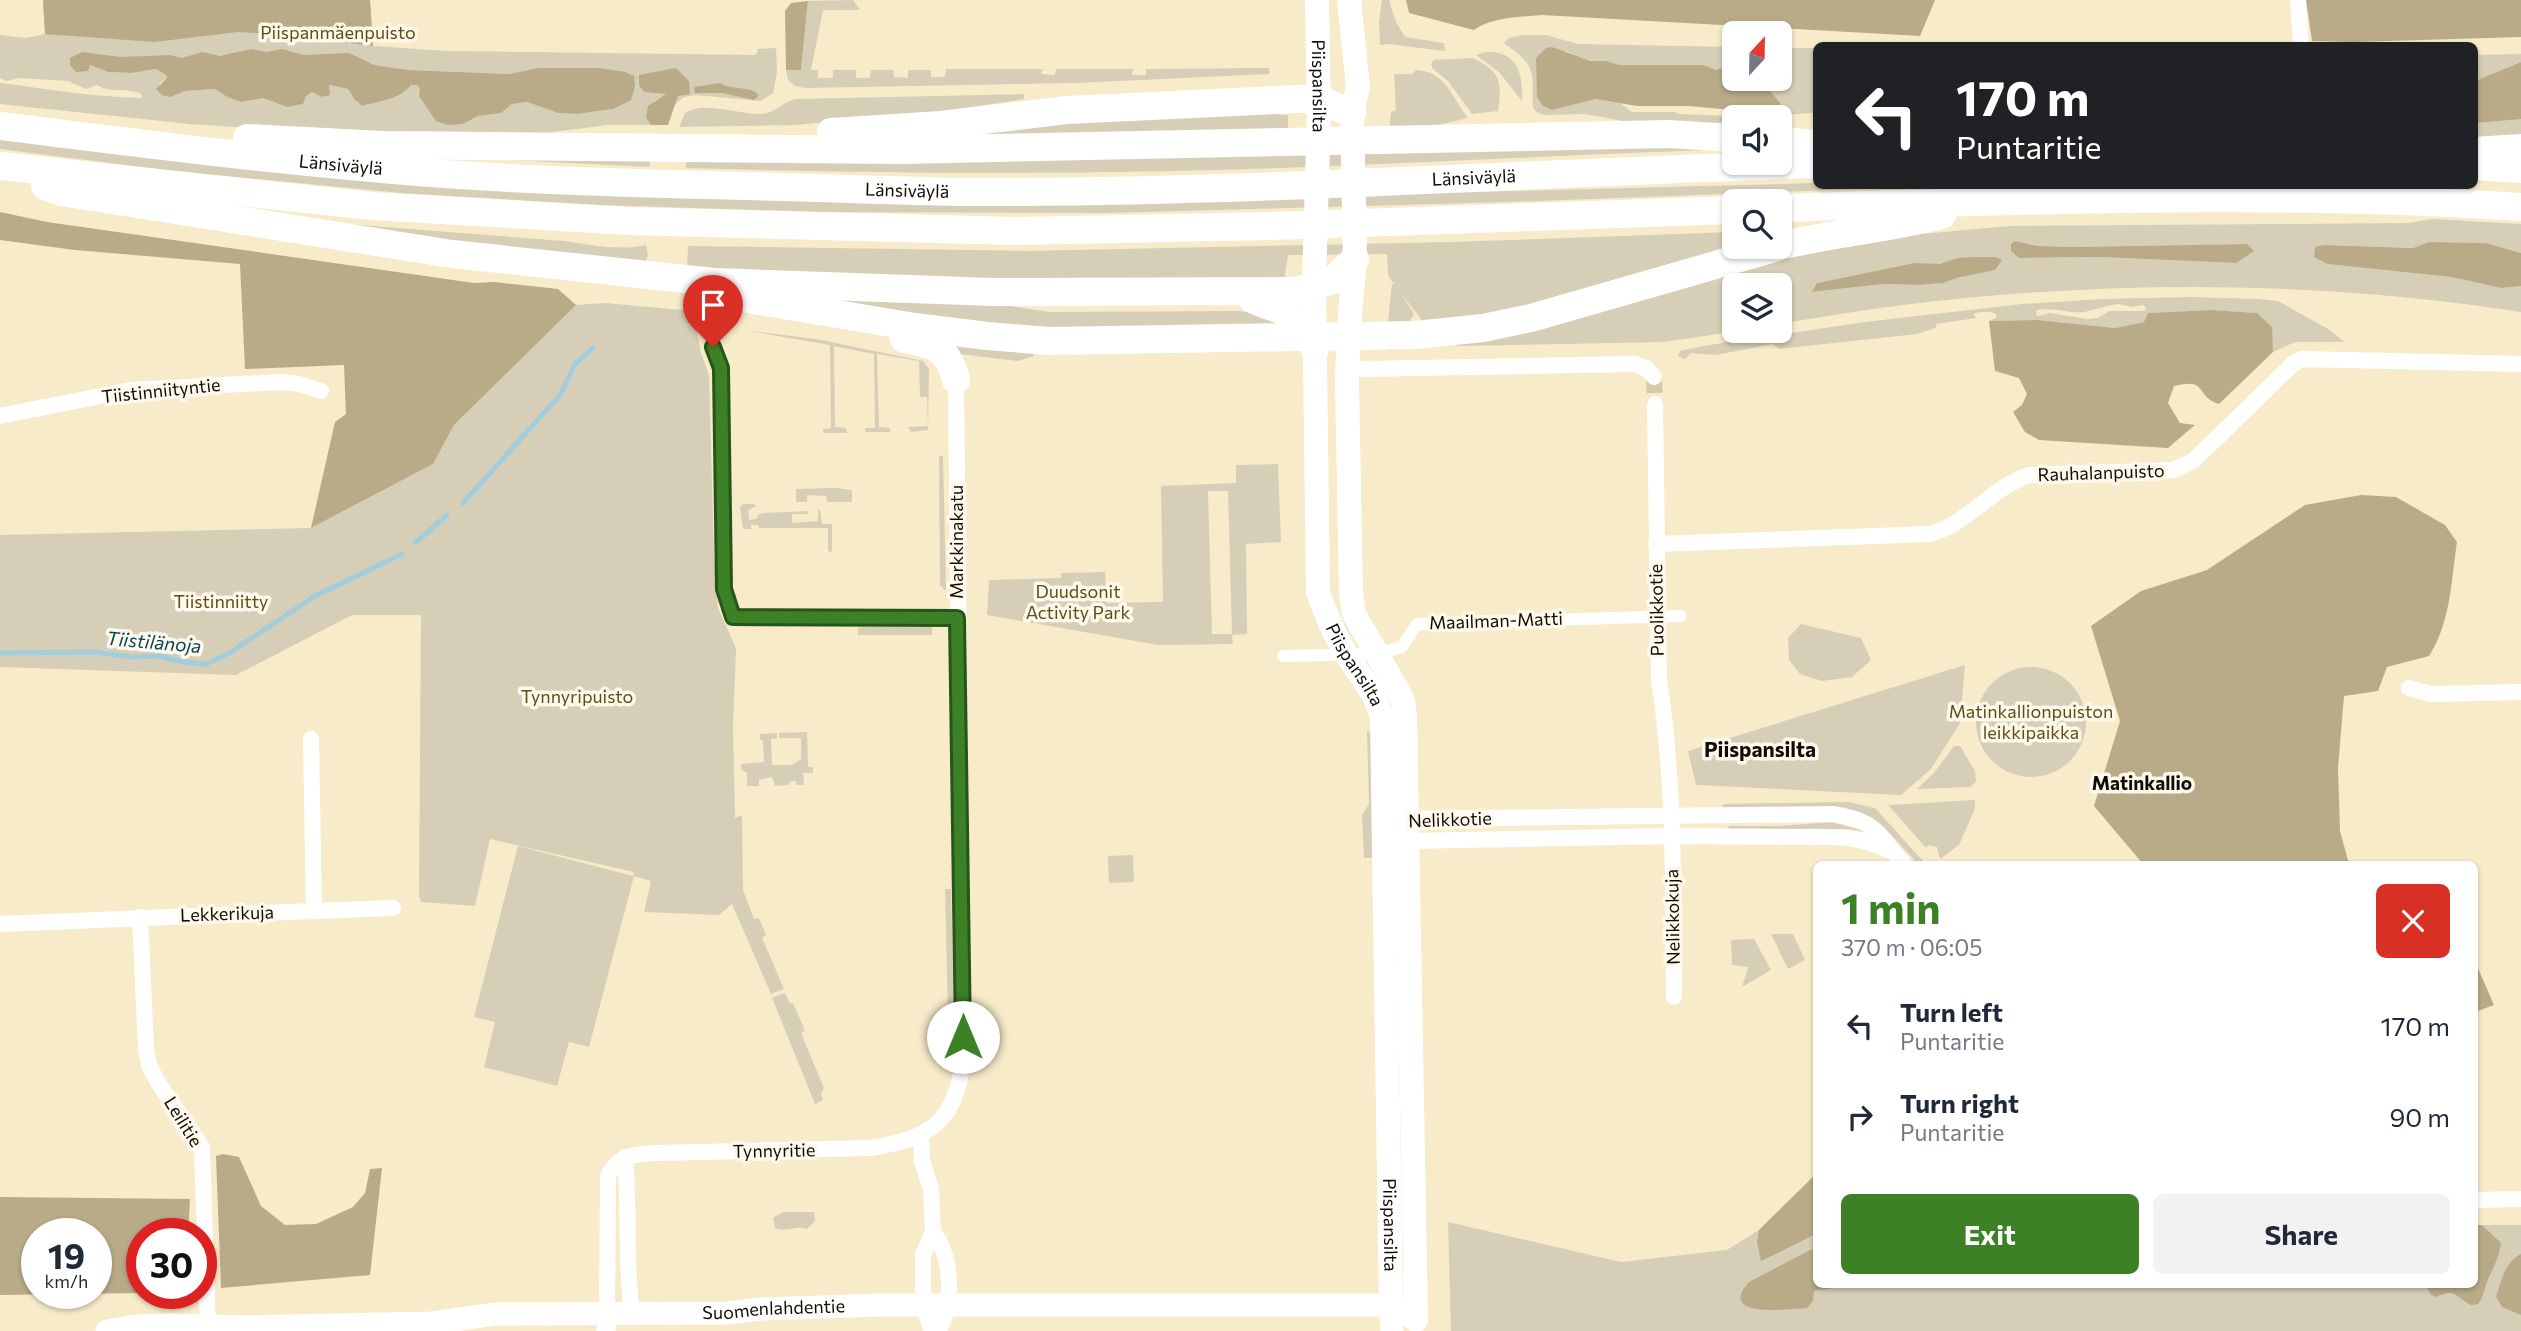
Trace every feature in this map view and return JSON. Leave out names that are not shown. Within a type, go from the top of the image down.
[{"type":"highway","points":[[705,147],[779,135],[941,125],[1067,110],[1318,106],[1352,113]]},
{"type":"highway","name":"Länsiväylä","points":[[0,126],[384,170],[635,184],[1010,192],[1275,187],[1427,178],[1813,164]]},
{"type":"highway","points":[[95,138],[206,136],[383,145],[916,149],[1668,134],[1722,137]]},
{"type":"highway","points":[[1792,142],[1813,144]]},
{"type":"highway","points":[[2478,151],[2521,148]]},
{"type":"highway","points":[[2478,166],[2521,169]]},
{"type":"highway","points":[[0,168],[61,192],[452,254],[714,282],[993,292],[1237,292],[1296,291],[1334,277]]},
{"type":"highway","points":[[0,168],[372,206],[630,221],[1001,230],[1286,226],[1722,210]]},
{"type":"highway","points":[[1792,208],[2213,200],[2414,201],[2521,207]]},
{"type":"highway","points":[[1792,244],[1904,225],[1988,203]]},
{"type":"highway","points":[[680,278],[709,292],[783,305],[939,330],[1049,341],[1415,335],[1483,328],[1531,318],[1737,259]]},
{"type":"highway","points":[[1237,292],[1294,315],[1312,334]]},
{"type":"highway","points":[[783,305],[844,327],[934,347],[949,357],[956,380]]},
{"type":"main road","name":"Piispansilta","points":[[1317,0],[1318,106],[1334,277],[1349,326],[1355,375],[1351,593],[1354,614],[1403,701],[1415,1236],[1411,1327]]},
{"type":"main road","name":"Piispansilta","points":[[1349,0],[1358,87],[1352,113],[1334,277],[1312,334],[1317,381],[1318,592],[1327,618],[1381,710],[1392,1331]]},
{"type":"main road","name":"Suomenlahdentie","points":[[107,1331],[136,1326],[208,1328],[433,1323],[495,1314],[630,1322],[760,1309],[923,1304],[1391,1305]]},
{"type":"main road","points":[[1391,1305],[1411,1327]]},
{"type":"street","points":[[2298,0],[2301,42]]},
{"type":"street","points":[[713,347],[721,368],[724,589],[733,617],[957,618]]},
{"type":"street","name":"Rauhalanpuisto","points":[[1656,544],[1930,534],[1955,522],[2012,482],[2030,475],[2174,470],[2193,461],[2279,377],[2302,359],[2521,364]]},
{"type":"street","points":[[1355,375],[1635,364],[1647,369],[1654,377]]},
{"type":"street","name":"Markkinakatu","points":[[921,1134],[937,1125],[947,1114],[961,1080],[963,1059],[956,380]]},
{"type":"street","name":"Tiistinniityntie","points":[[0,416],[131,390],[281,382],[321,391]]},
{"type":"street","name":"Puolikkotie","points":[[1655,404],[1659,680],[1665,719],[1672,836]]},
{"type":"street","name":"Maailman-Matti","points":[[1283,656],[1376,654],[1402,647],[1417,624],[1681,616]]},
{"type":"street","points":[[2409,688],[2431,694],[2521,692]]},
{"type":"street","points":[[311,739],[314,911]]},
{"type":"street","name":"Nelikkotie","points":[[1383,831],[1669,816],[1832,814],[1857,818],[1877,830],[1899,858]]},
{"type":"street","name":"Nelikkotie","points":[[1406,830],[1851,837],[1875,844],[1899,858]]},
{"type":"street","name":"Nelikkokuja","points":[[1672,836],[1674,997]]},
{"type":"street","name":"Lekkerikuja","points":[[0,923],[393,908]]},
{"type":"street","name":"Leilitie","points":[[141,917],[146,1049],[149,1065],[202,1147],[208,1328]]},
{"type":"street","points":[[921,1134],[922,1161],[931,1189],[933,1232],[923,1254],[923,1304],[932,1331]]},
{"type":"street","name":"Tynnyritie","points":[[625,1157],[659,1153],[871,1149],[895,1144],[921,1134]]},
{"type":"street","points":[[606,1322],[608,1176],[613,1165],[625,1157],[628,1187],[628,1261],[632,1287],[630,1322]]},
{"type":"street","points":[[2478,1200],[2521,1199]]},
{"type":"street","points":[[933,1232],[942,1242],[946,1254],[948,1305],[939,1331]]},
{"type":"green space","name":"Piispanmäenpuisto","points":[[43,0],[370,0],[373,46],[446,51],[756,55],[758,49],[776,48],[777,72],[773,93],[761,101],[695,95],[684,97],[674,105],[678,96],[685,93],[689,81],[654,94],[667,94],[654,101],[646,118],[651,125],[607,125],[545,133],[276,130],[0,104],[0,83],[142,98],[141,94],[136,92],[97,85],[86,89],[68,81],[20,78],[7,81],[0,78],[0,35],[26,38],[45,34]],"holes":[[[89,65],[380,66],[408,70],[509,74],[529,70],[613,109],[577,114],[558,113],[527,102],[512,104],[501,113],[478,116],[463,124],[436,121],[417,85],[411,85],[395,97],[362,106],[348,89],[328,85],[330,95],[322,97],[312,92],[287,107],[263,98],[241,102],[215,89],[185,91],[171,97],[159,84],[167,78],[166,75],[156,69],[132,73],[108,72]]]},
{"type":"green space","name":"Piispanmäenpuisto","points":[[43,0],[370,0],[373,46],[291,35],[238,32],[154,42],[45,34]]},
{"type":"green space","points":[[853,0],[860,10],[823,10],[811,70],[818,70],[818,78],[833,78],[833,70],[856,70],[856,78],[870,78],[871,70],[893,70],[894,77],[908,78],[908,70],[931,70],[931,77],[945,77],[946,69],[1043,69],[1041,74],[1055,75],[1056,69],[1133,69],[1132,75],[1146,75],[1146,69],[1269,68],[1269,74],[1076,83],[805,88],[795,86],[788,80],[786,70],[801,70],[808,1]]},
{"type":"green space","points":[[1382,0],[1389,0],[1396,22],[1405,37],[1444,43],[1445,51],[1380,45]]},
{"type":"green space","points":[[1406,0],[1935,0],[1920,36],[1792,29],[1792,21],[1722,21],[1722,25],[1542,15],[1498,20],[1474,30],[1409,13]]},
{"type":"green space","points":[[2306,0],[2521,0],[2521,37],[2312,41]]},
{"type":"green space","points":[[808,1],[801,70],[786,70],[785,11],[791,3]]},
{"type":"green space","points":[[1546,35],[1578,44],[1722,47],[1722,68],[1716,70],[1704,65],[1616,65],[1582,58],[1566,51],[1538,74],[1537,97],[1552,110],[1596,99],[1620,103],[1632,112],[1722,116],[1722,128],[1634,123],[1585,114],[1538,113],[1533,108],[1530,69],[1522,58],[1504,43],[1509,38]]},
{"type":"green space","points":[[1552,47],[1591,61],[1606,61],[1619,65],[1704,65],[1716,70],[1722,68],[1722,91],[1770,91],[1781,105],[1722,105],[1722,109],[1637,106],[1596,99],[1552,110],[1543,106],[1537,97],[1536,58],[1546,48]]},
{"type":"green space","points":[[1792,48],[1813,48],[1813,112],[1792,115],[1792,105],[1779,105],[1769,91],[1792,91]]},
{"type":"green space","points":[[251,49],[267,52],[282,49],[303,55],[349,53],[374,65],[408,70],[509,74],[539,68],[600,68],[634,76],[635,86],[631,100],[613,109],[577,114],[558,113],[527,102],[512,104],[501,113],[478,116],[463,124],[448,125],[436,121],[419,96],[417,85],[411,85],[395,97],[362,106],[348,89],[329,85],[330,95],[322,97],[312,92],[306,96],[303,104],[287,107],[263,98],[241,102],[215,89],[185,91],[171,97],[162,95],[156,89],[167,78],[156,69],[132,73],[108,72],[90,65],[88,71],[76,72],[70,65],[70,58],[82,52],[121,57],[170,55],[182,58],[202,52],[220,56]]},
{"type":"green space","points":[[1485,52],[1505,55],[1516,66],[1521,82],[1522,101],[1499,72],[1476,55]]},
{"type":"green space","points":[[2521,54],[2521,62],[2478,80],[2478,55]]},
{"type":"green space","points":[[1472,58],[1489,68],[1497,78],[1500,92],[1498,111],[1472,114],[1448,81],[1433,69],[1431,64],[1434,60]]},
{"type":"green space","points":[[2521,62],[2521,119],[2478,123],[2478,80]]},
{"type":"green space","points":[[676,68],[689,81],[690,94],[678,96],[668,125],[651,125],[646,118],[648,106],[666,94],[644,92],[639,85],[639,75]]},
{"type":"green space","points":[[1416,70],[1435,75],[1441,80],[1468,118],[1434,126],[1389,130],[1391,112],[1396,110],[1394,74],[1412,74]]},
{"type":"green space","points":[[720,83],[751,90],[759,95],[754,100],[722,93],[695,93],[694,87]]},
{"type":"green space","points":[[1024,94],[1024,99],[945,111],[796,125],[679,127],[685,113],[693,109],[711,108],[762,114],[796,99]]},
{"type":"green space","points":[[1288,115],[1288,132],[898,135],[1062,121]]},
{"type":"green space","points":[[2521,119],[2521,138],[2478,138],[2478,122]]},
{"type":"green space","points":[[0,138],[293,173],[1436,193],[1813,183],[1813,189],[1859,189],[1792,191],[1792,189],[1722,189],[1722,194],[1108,213],[824,212],[599,205],[401,193],[173,171],[0,149]]},
{"type":"green space","points":[[1570,144],[1722,149],[1336,166],[1056,173],[686,168],[687,155]]},
{"type":"green space","points":[[649,153],[650,167],[409,155]]},
{"type":"green space","points":[[0,212],[47,222],[474,283],[494,282],[558,289],[576,305],[454,425],[433,464],[311,528],[335,422],[346,414],[344,365],[245,369],[240,264],[75,250],[0,240]]},
{"type":"green space","points":[[2433,219],[2521,224],[2521,253],[2486,243],[2429,242],[2413,248],[2324,245],[2314,257],[2327,264],[2451,277],[2501,288],[2521,286],[2521,312],[2336,292],[2243,287],[2150,287],[1965,298],[1792,322],[1792,273],[1722,273],[1722,333],[1664,342],[1457,346],[1457,341],[1724,271],[1778,259],[1792,259],[1792,256],[1867,239],[2009,226],[2408,223]],"holes":[[[2015,241],[2038,246],[2072,247],[2246,244],[2236,263],[2098,257],[2019,258]],[[1913,263],[1995,270],[1943,283],[1883,284],[1813,292],[1817,283]]]},
{"type":"green space","points":[[308,221],[564,241],[605,247],[646,245],[648,255],[644,267]]},
{"type":"green space","points":[[1722,232],[1722,251],[1525,312],[1416,323],[1421,319],[1401,293],[1414,314],[1392,350],[1385,349],[1394,284],[1388,275],[1387,254],[1288,255],[1284,282],[1056,285],[687,270],[688,246],[1028,251],[1452,242]]},
{"type":"green space","points":[[2015,241],[2038,246],[2072,247],[2247,244],[2254,251],[2236,263],[2098,257],[2019,258],[2011,251],[2011,244]]},
{"type":"green space","points":[[2429,242],[2486,243],[2521,253],[2521,286],[2501,288],[2451,277],[2327,264],[2314,257],[2315,247],[2324,245],[2413,248]]},
{"type":"green space","points":[[1996,257],[2002,260],[1995,270],[1943,283],[1883,284],[1812,292],[1817,283],[1914,263],[1940,264],[1958,258]]},
{"type":"green space","points":[[2189,297],[2278,301],[2328,329],[2345,342],[2295,342],[2273,352],[2271,327],[2257,313],[2212,310],[2149,313],[2144,322],[2115,328],[2037,320],[1989,321],[1997,315],[1987,312],[1975,313],[1976,318],[1937,324],[1935,328],[1917,334],[1779,349],[1773,344],[1716,355],[1691,353],[1685,359],[1678,356],[1680,351],[1703,346],[1723,343],[1792,343],[1792,333],[2022,304]],"holes":[[[2110,305],[2143,305],[2145,311],[2110,311],[2097,318],[2087,319],[2050,313],[2037,316],[2036,312],[2043,309],[2084,312]]]},
{"type":"green space","points":[[820,298],[996,304],[1049,312],[1237,311],[1263,315],[1275,324],[1009,331]]},
{"type":"green space","name":"Tynnyripuisto","points":[[605,303],[693,311],[701,353],[709,375],[718,608],[736,648],[733,727],[735,818],[742,815],[743,890],[754,919],[759,918],[766,935],[762,938],[784,989],[771,994],[732,904],[719,915],[644,912],[651,881],[634,876],[589,1047],[569,1042],[557,1086],[484,1067],[495,1022],[474,1017],[518,846],[633,876],[634,872],[490,839],[475,906],[421,902],[421,615],[352,615],[236,675],[0,667],[0,535],[311,528],[433,464],[454,425],[576,305]]},
{"type":"green space","points":[[2212,310],[2257,313],[2272,327],[2273,352],[2219,404],[2211,401],[2192,384],[2174,386],[2168,403],[2180,423],[2195,425],[2168,448],[2039,440],[2025,432],[2013,412],[2022,405],[2027,394],[2019,378],[1995,371],[1989,321],[2037,320],[2115,328],[2144,322],[2148,313]]},
{"type":"green space","points":[[744,330],[816,339],[923,361],[929,369],[928,430],[911,432],[908,427],[928,426],[927,397],[920,397],[919,361],[877,354],[879,427],[890,428],[890,432],[865,432],[865,428],[875,428],[874,354],[834,346],[835,427],[846,428],[847,433],[823,433],[823,429],[831,428],[830,345]]},
{"type":"green space","points":[[948,342],[1029,348],[1034,356],[1018,361],[959,354]]},
{"type":"green space","points":[[939,456],[943,456],[946,591],[940,585]]},
{"type":"green space","name":"Duudsonit Activity Park","points":[[1278,464],[1281,542],[1246,544],[1247,634],[1232,635],[1233,644],[1158,645],[987,615],[989,580],[1061,578],[1061,573],[1105,572],[1107,603],[1163,602],[1161,486],[1236,483],[1236,465]],"holes":[[[1208,491],[1228,491],[1232,634],[1212,634]]]},
{"type":"green space","points":[[796,489],[852,490],[852,502],[827,502],[826,496],[807,495],[807,502],[796,502]]},
{"type":"green space","points":[[2361,495],[2396,497],[2445,525],[2457,542],[2446,615],[2429,656],[2387,667],[2378,691],[2344,696],[2338,768],[2340,831],[2348,861],[2140,861],[2094,806],[2120,721],[2091,626],[2141,591],[2207,570],[2305,505]]},
{"type":"green space","points":[[743,504],[756,506],[748,510],[749,520],[764,513],[809,511],[808,514],[792,514],[792,523],[818,521],[820,509],[822,524],[832,524],[832,552],[828,551],[828,528],[759,528],[758,525],[751,525],[751,529],[743,529],[740,507]]},
{"type":"green space","points":[[1801,624],[1861,638],[1871,660],[1852,677],[1822,681],[1800,674],[1789,660],[1788,638]]},
{"type":"green space","points":[[932,627],[932,635],[858,635],[858,628]]},
{"type":"green space","points":[[1965,665],[1960,723],[1931,769],[1901,795],[1696,785],[1688,751]]},
{"type":"green space","name":"Matinkallionpuiston leikkipaikka","points":[[2031,667],[2052,672],[2070,683],[2081,701],[2086,722],[2081,743],[2070,761],[2052,772],[2031,777],[2010,772],[1992,761],[1981,743],[1976,722],[1981,701],[1992,683],[2010,672]]},
{"type":"green space","points":[[1367,731],[1371,733],[1374,858],[1364,858],[1362,815],[1369,804]]},
{"type":"green space","points":[[807,732],[808,767],[813,767],[813,773],[803,773],[804,785],[790,781],[789,785],[775,786],[772,777],[759,780],[759,786],[747,786],[747,773],[741,769],[741,764],[764,762],[760,734],[777,733],[777,738],[771,739],[772,765],[792,765],[801,759],[801,738],[779,738],[779,733]]},
{"type":"green space","points":[[1954,746],[1960,746],[1975,771],[1976,782],[1970,787],[1917,789],[1934,773]]},
{"type":"green space","points":[[1975,800],[1975,808],[1959,845],[1940,859],[1937,847],[1929,845],[1926,848],[1888,805]]},
{"type":"green space","points":[[1849,802],[1875,808],[1923,861],[1915,861],[1884,827],[1872,819],[1722,808],[1723,804]]},
{"type":"green space","points":[[1832,822],[1867,832],[1848,829],[1728,829],[1729,826]]},
{"type":"green space","points":[[1133,855],[1134,882],[1109,883],[1108,856]]},
{"type":"green space","points":[[945,889],[951,889],[954,1016],[948,1016]]},
{"type":"green space","points":[[1771,934],[1793,934],[1805,960],[1788,969]]},
{"type":"green space","points":[[1754,939],[1771,970],[1742,987],[1748,967],[1732,965],[1731,940]]},
{"type":"green space","points":[[2478,968],[2494,1005],[2478,1011]]},
{"type":"green space","points":[[785,993],[790,1004],[793,1003],[805,1031],[801,1033],[824,1088],[821,1094],[823,1100],[815,1104],[772,998]]},
{"type":"green space","points":[[223,1154],[239,1157],[261,1206],[285,1225],[316,1224],[353,1207],[365,1193],[370,1169],[382,1168],[370,1275],[221,1288],[216,1156]]},
{"type":"green space","points":[[1813,1177],[1813,1288],[2478,1288],[2478,1225],[2521,1225],[2521,1331],[1451,1331],[1448,1222],[1621,1262],[1727,1250],[1759,1230]]},
{"type":"green space","points":[[1813,1177],[1813,1235],[1761,1261],[1757,1242],[1759,1230]]},
{"type":"green space","points":[[0,1197],[190,1199],[189,1218],[126,1218],[126,1293],[112,1293],[112,1218],[21,1218],[21,1295],[0,1295]]},
{"type":"green space","points":[[783,1212],[814,1212],[815,1221],[807,1229],[775,1228],[773,1218]]},
{"type":"green space","points":[[2478,1225],[2482,1225],[2501,1243],[2478,1304],[2471,1305],[2451,1293],[2436,1297],[2430,1294],[2427,1288],[2478,1288]]},
{"type":"green space","points":[[1813,1249],[1813,1288],[1832,1288],[1814,1291],[1813,1301],[1807,1308],[1772,1310],[1748,1307],[1742,1302],[1741,1294],[1749,1282]]},
{"type":"green space","points":[[2521,1254],[2521,1315],[2502,1307],[2496,1297],[2507,1267]]},
{"type":"waterway","name":"Tiistilänoja","points":[[463,503],[560,395],[575,364],[593,348]]},
{"type":"waterway","name":"Tiistilänoja","points":[[416,542],[447,515]]},
{"type":"waterway","name":"Tiistilänoja","points":[[0,653],[94,652],[132,657],[159,656],[206,664],[231,652],[315,596],[402,554]]},
{"type":"tunnel","points":[[1654,377],[1655,404]]},
{"type":"district","name":"Piispansilta","points":[[1760,750]]},
{"type":"district","name":"Matinkallio","points":[[2142,783]]},
{"type":"route","points":[[713,347],[721,368],[724,589],[733,617],[957,618],[963,1037]]},
{"type":"park label","name":"Tiistinniitty","points":[[221,602]]}]
